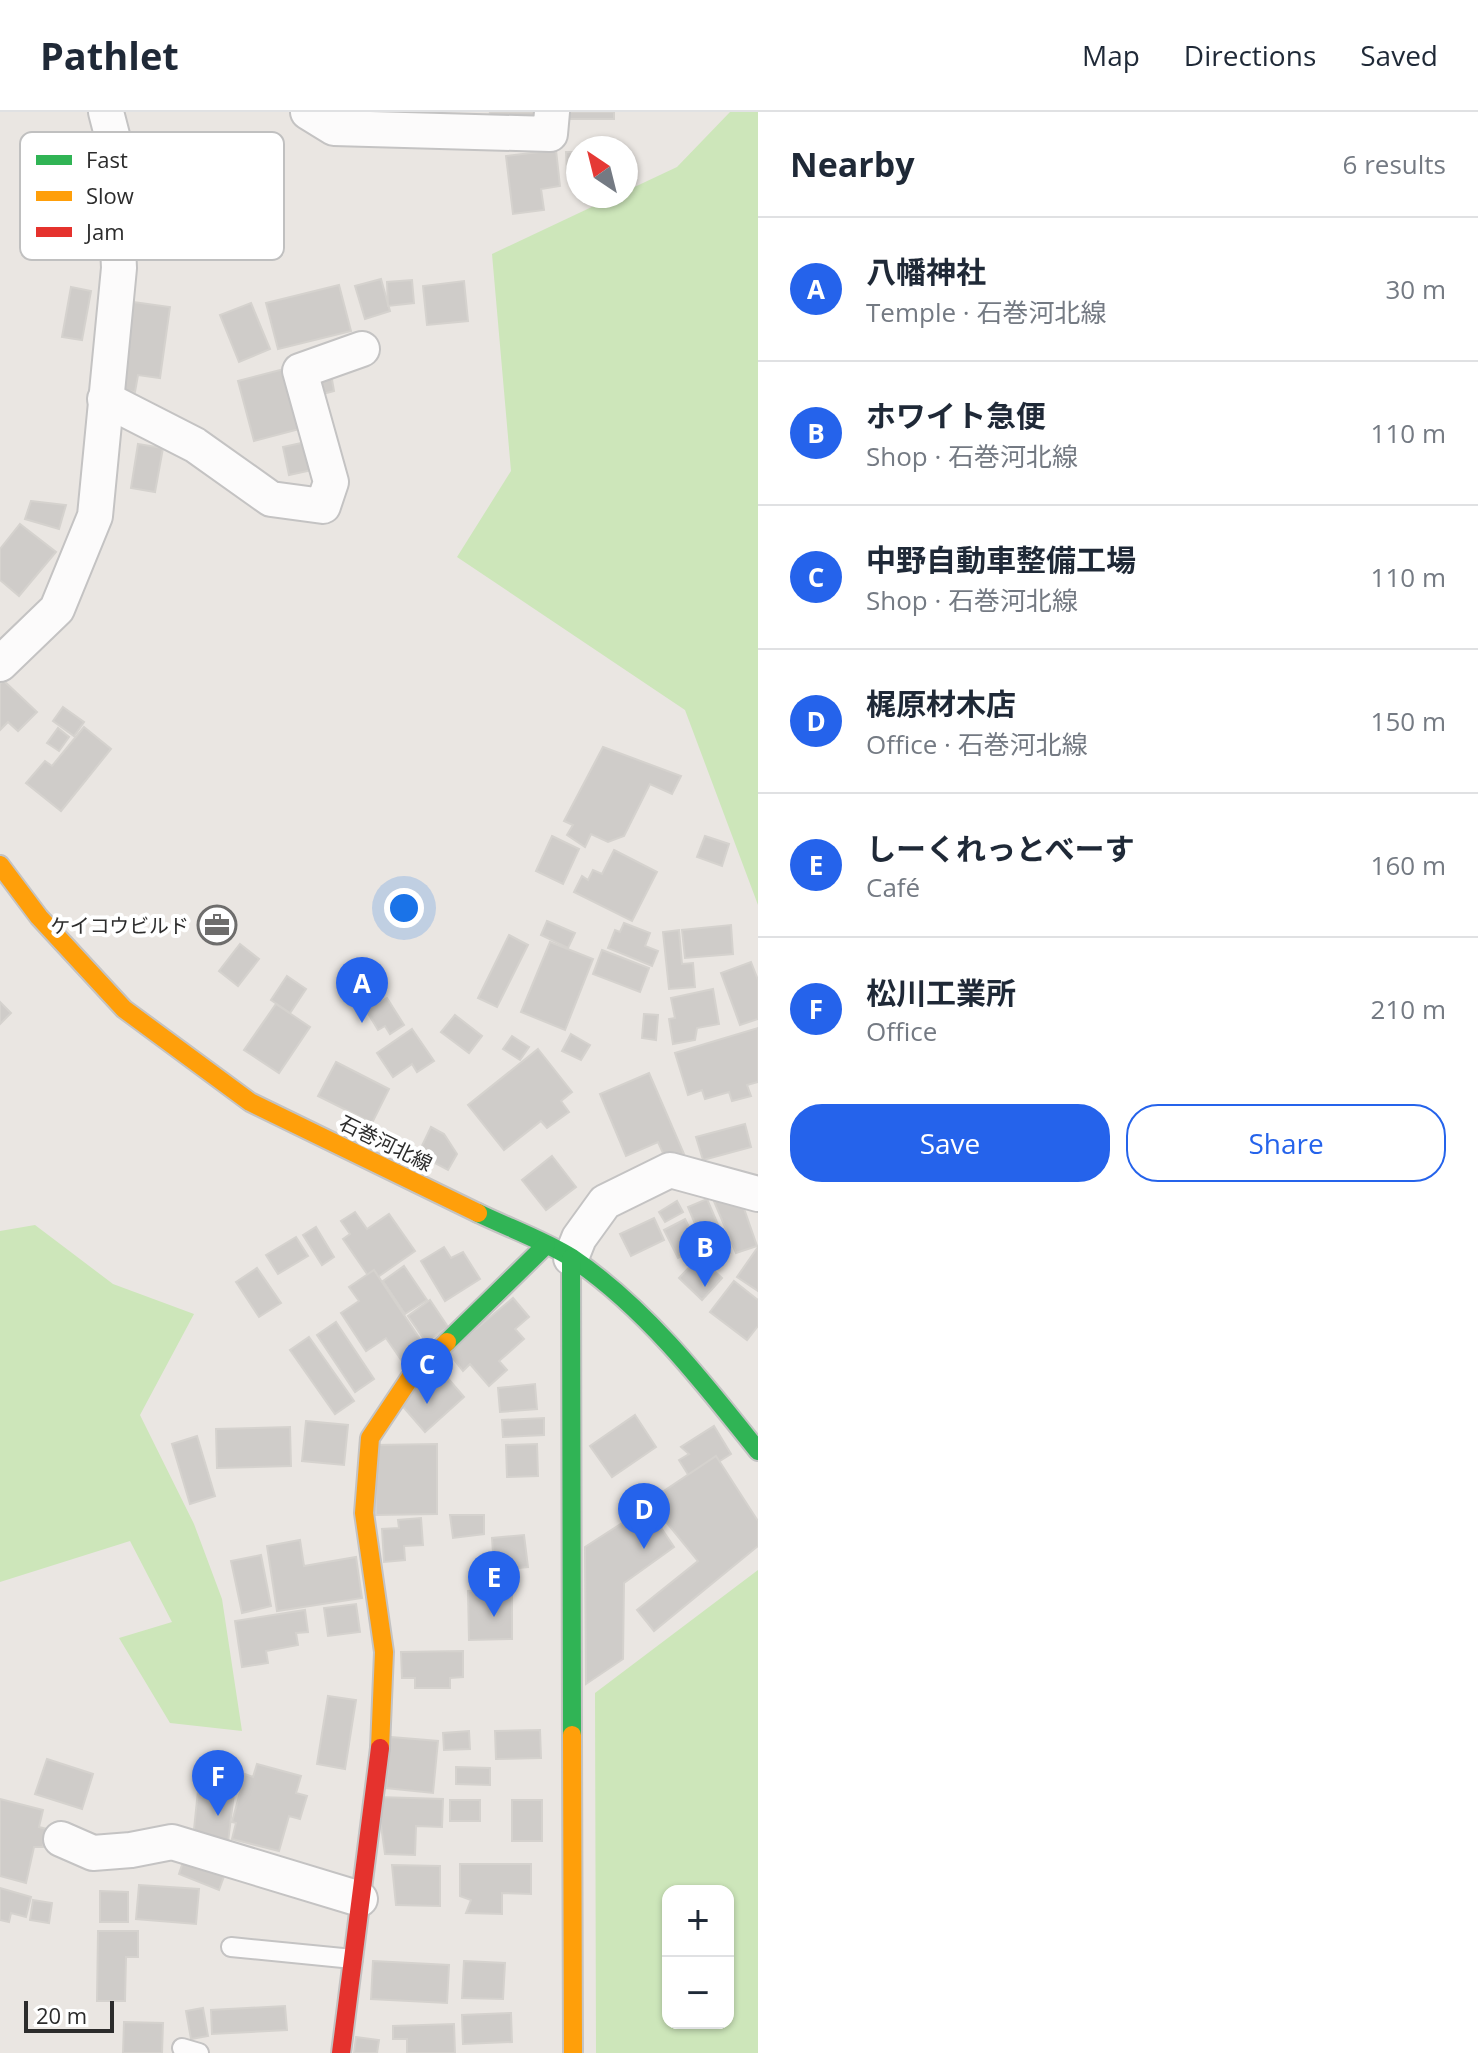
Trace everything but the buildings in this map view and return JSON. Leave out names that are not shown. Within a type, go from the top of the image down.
[{"type":"street","points":[[106,112],[111,132]]},
{"type":"street","points":[[308,112],[334,128],[550,134],[552,112]]},
{"type":"street","points":[[0,664],[57,609],[95,516],[119,260]]},
{"type":"street","points":[[105,399],[195,445],[271,499],[323,506],[331,482],[300,371],[362,349]]},
{"type":"street","name":"石巻河北線","points":[[0,867],[39,917],[124,1009],[250,1102],[558,1251],[629,1305],[691,1366],[758,1451]]},
{"type":"street","points":[[341,2053],[379,1762],[384,1652],[364,1513],[370,1438],[412,1375],[503,1290],[579,1238],[605,1202],[670,1170],[758,1194]]},
{"type":"street","points":[[558,1251],[573,2053]]},
{"type":"street","points":[[61,1839],[93,1853],[172,1842],[360,1899]]},
{"type":"lane","points":[[231,1947],[353,1959]]},
{"type":"green space","points":[[730,112],[758,112],[758,905],[685,710],[457,557],[511,471],[492,254],[590,208],[638,208],[638,185],[677,167]]},
{"type":"green space","points":[[35,1225],[113,1284],[194,1314],[140,1415],[194,1524],[222,1599],[242,1731],[170,1723],[119,1638],[172,1622],[130,1541],[0,1582],[0,1231]]},
{"type":"green space","points":[[758,1570],[758,2053],[596,2053],[595,1693]]},
{"type":"traffic: fast","points":[[478,1213],[572,1258],[624,1299],[672,1347],[758,1451]]},
{"type":"traffic: fast","points":[[447,1342],[546,1245]]},
{"type":"traffic: fast","points":[[571,1258],[572,1735]]},
{"type":"traffic: slow","points":[[0,865],[39,917],[124,1009],[250,1102],[478,1213]]},
{"type":"traffic: slow","points":[[380,1748],[384,1652],[364,1513],[370,1438],[412,1375],[447,1342]]},
{"type":"traffic: slow","points":[[572,1735],[573,2053]]},
{"type":"traffic: jam","points":[[341,2053],[380,1748]]},
{"type":"place","name":"ケイコウビルド","points":[[217,925]]},
{"type":"place","name":"八幡神社","points":[[362,1023]]},
{"type":"place","name":"ホワイト急便","points":[[705,1287]]},
{"type":"place","name":"中野自動車整備工場","points":[[427,1404]]},
{"type":"place","name":"梶原材木店","points":[[644,1549]]},
{"type":"place","name":"しーくれっとべーす","points":[[494,1617]]},
{"type":"place","name":"松川工業所","points":[[218,1816]]}]
